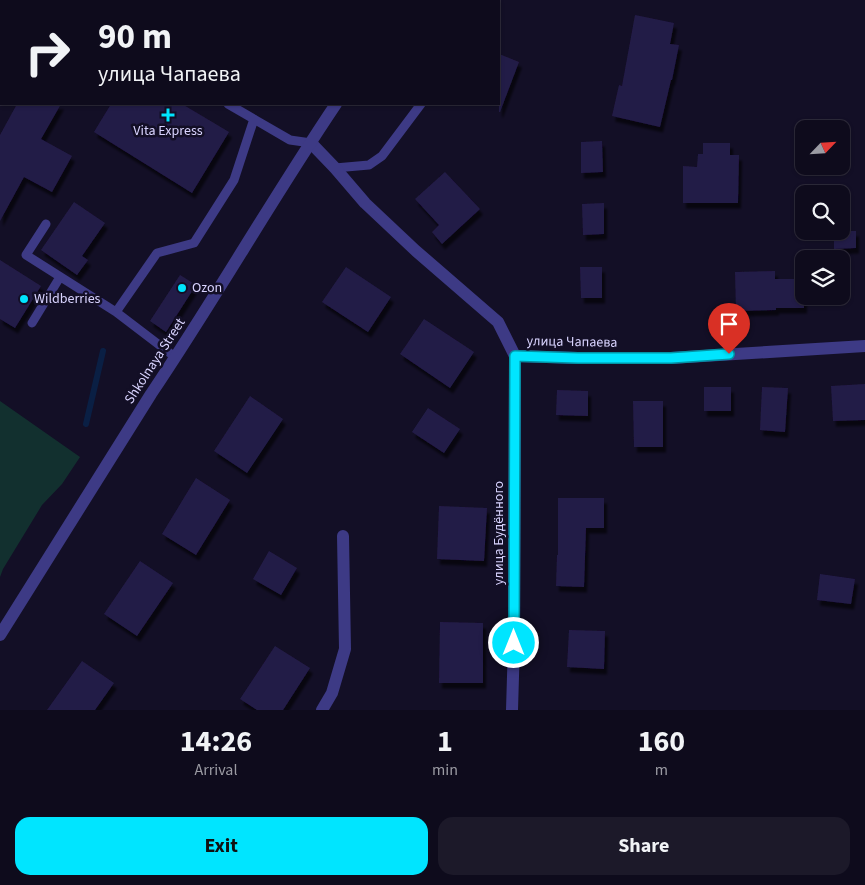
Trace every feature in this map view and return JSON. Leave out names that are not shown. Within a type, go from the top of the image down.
[{"type":"street","name":"Shkolnaya Street","points":[[0,635],[335,105]]},
{"type":"street","name":"улица Чапаева","points":[[311,143],[365,203],[416,251],[498,322],[515,356],[671,358],[865,346]]},
{"type":"street","name":"улица Будённого","points":[[512,710],[515,356]]},
{"type":"street","points":[[322,710],[332,693],[345,649],[343,536]]},
{"type":"lane","points":[[335,168],[369,165],[382,156],[420,105]]},
{"type":"lane","points":[[239,106],[254,120],[290,140],[311,143]]},
{"type":"lane","points":[[116,312],[157,253],[194,243],[234,180],[254,120]]},
{"type":"lane","points":[[46,224],[26,255],[116,312],[176,357]]},
{"type":"lane","points":[[32,323],[60,277]]},
{"type":"green space","points":[[0,401],[80,457],[62,484],[42,505],[0,577]]},
{"type":"building","points":[[635,15],[674,23],[670,44],[679,45],[660,127],[612,116],[619,85],[622,86]]},
{"type":"building","points":[[500,54],[519,62],[499,112],[500,105]]},
{"type":"building","points":[[16,105],[60,105],[41,139],[72,156],[52,192],[24,177],[0,221],[0,135]]},
{"type":"building","points":[[110,105],[184,105],[229,132],[192,193],[94,132]]},
{"type":"building","points":[[602,141],[603,172],[581,173],[581,142]]},
{"type":"building","points":[[703,143],[730,143],[730,155],[739,155],[738,203],[683,203],[683,166],[697,167],[698,154],[703,154]]},
{"type":"building","points":[[445,172],[480,209],[442,244],[432,232],[439,225],[415,199]]},
{"type":"building","points":[[74,202],[105,223],[82,256],[88,260],[77,275],[41,250]]},
{"type":"building","points":[[604,203],[604,234],[583,235],[582,204]]},
{"type":"building","points":[[850,231],[856,231],[856,248],[834,249],[834,240],[850,240]]},
{"type":"building","points":[[0,260],[41,286],[15,328],[0,319]]},
{"type":"building","points":[[346,267],[391,297],[368,332],[322,302]]},
{"type":"building","points":[[580,267],[602,267],[602,298],[581,298]]},
{"type":"building","points":[[775,271],[775,279],[795,279],[795,305],[804,305],[804,308],[736,311],[735,272]]},
{"type":"building","points":[[180,275],[196,285],[166,332],[150,321]]},
{"type":"building","points":[[424,319],[474,352],[450,388],[400,354]]},
{"type":"building","points":[[865,384],[865,420],[833,421],[831,386]]},
{"type":"building","points":[[704,387],[731,387],[731,411],[704,411]]},
{"type":"building","points":[[762,387],[788,388],[785,432],[760,430]]},
{"type":"building","points":[[557,390],[588,391],[588,416],[556,415]]},
{"type":"building","points":[[250,396],[283,419],[247,473],[214,451]]},
{"type":"building","points":[[633,401],[663,401],[663,447],[634,447]]},
{"type":"building","points":[[428,408],[460,429],[444,453],[412,432]]},
{"type":"building","points":[[196,478],[230,500],[196,555],[162,534]]},
{"type":"building","points":[[558,498],[604,498],[604,528],[586,528],[584,587],[556,586]]},
{"type":"building","points":[[439,506],[487,508],[484,561],[437,559]]},
{"type":"building","points":[[269,551],[297,568],[281,595],[253,579]]},
{"type":"building","points":[[140,561],[173,583],[137,636],[104,614]]},
{"type":"building","points":[[820,574],[855,579],[851,604],[817,600]]},
{"type":"building","points":[[440,622],[483,623],[483,683],[439,683]]},
{"type":"building","points":[[569,630],[605,631],[604,669],[567,667]]},
{"type":"building","points":[[275,646],[310,668],[283,710],[257,710],[240,699]]},
{"type":"building","points":[[82,661],[114,683],[95,710],[47,710]]},
{"type":"waterway","points":[[86,424],[103,351]]},
{"type":"place","name":"Vita Express","points":[[168,115]]},
{"type":"place","name":"Ozon","points":[[182,288]]},
{"type":"place","name":"Wildberries","points":[[24,299]]},
{"type":"route","points":[[514,643],[515,356],[671,358],[729,354]]}]
